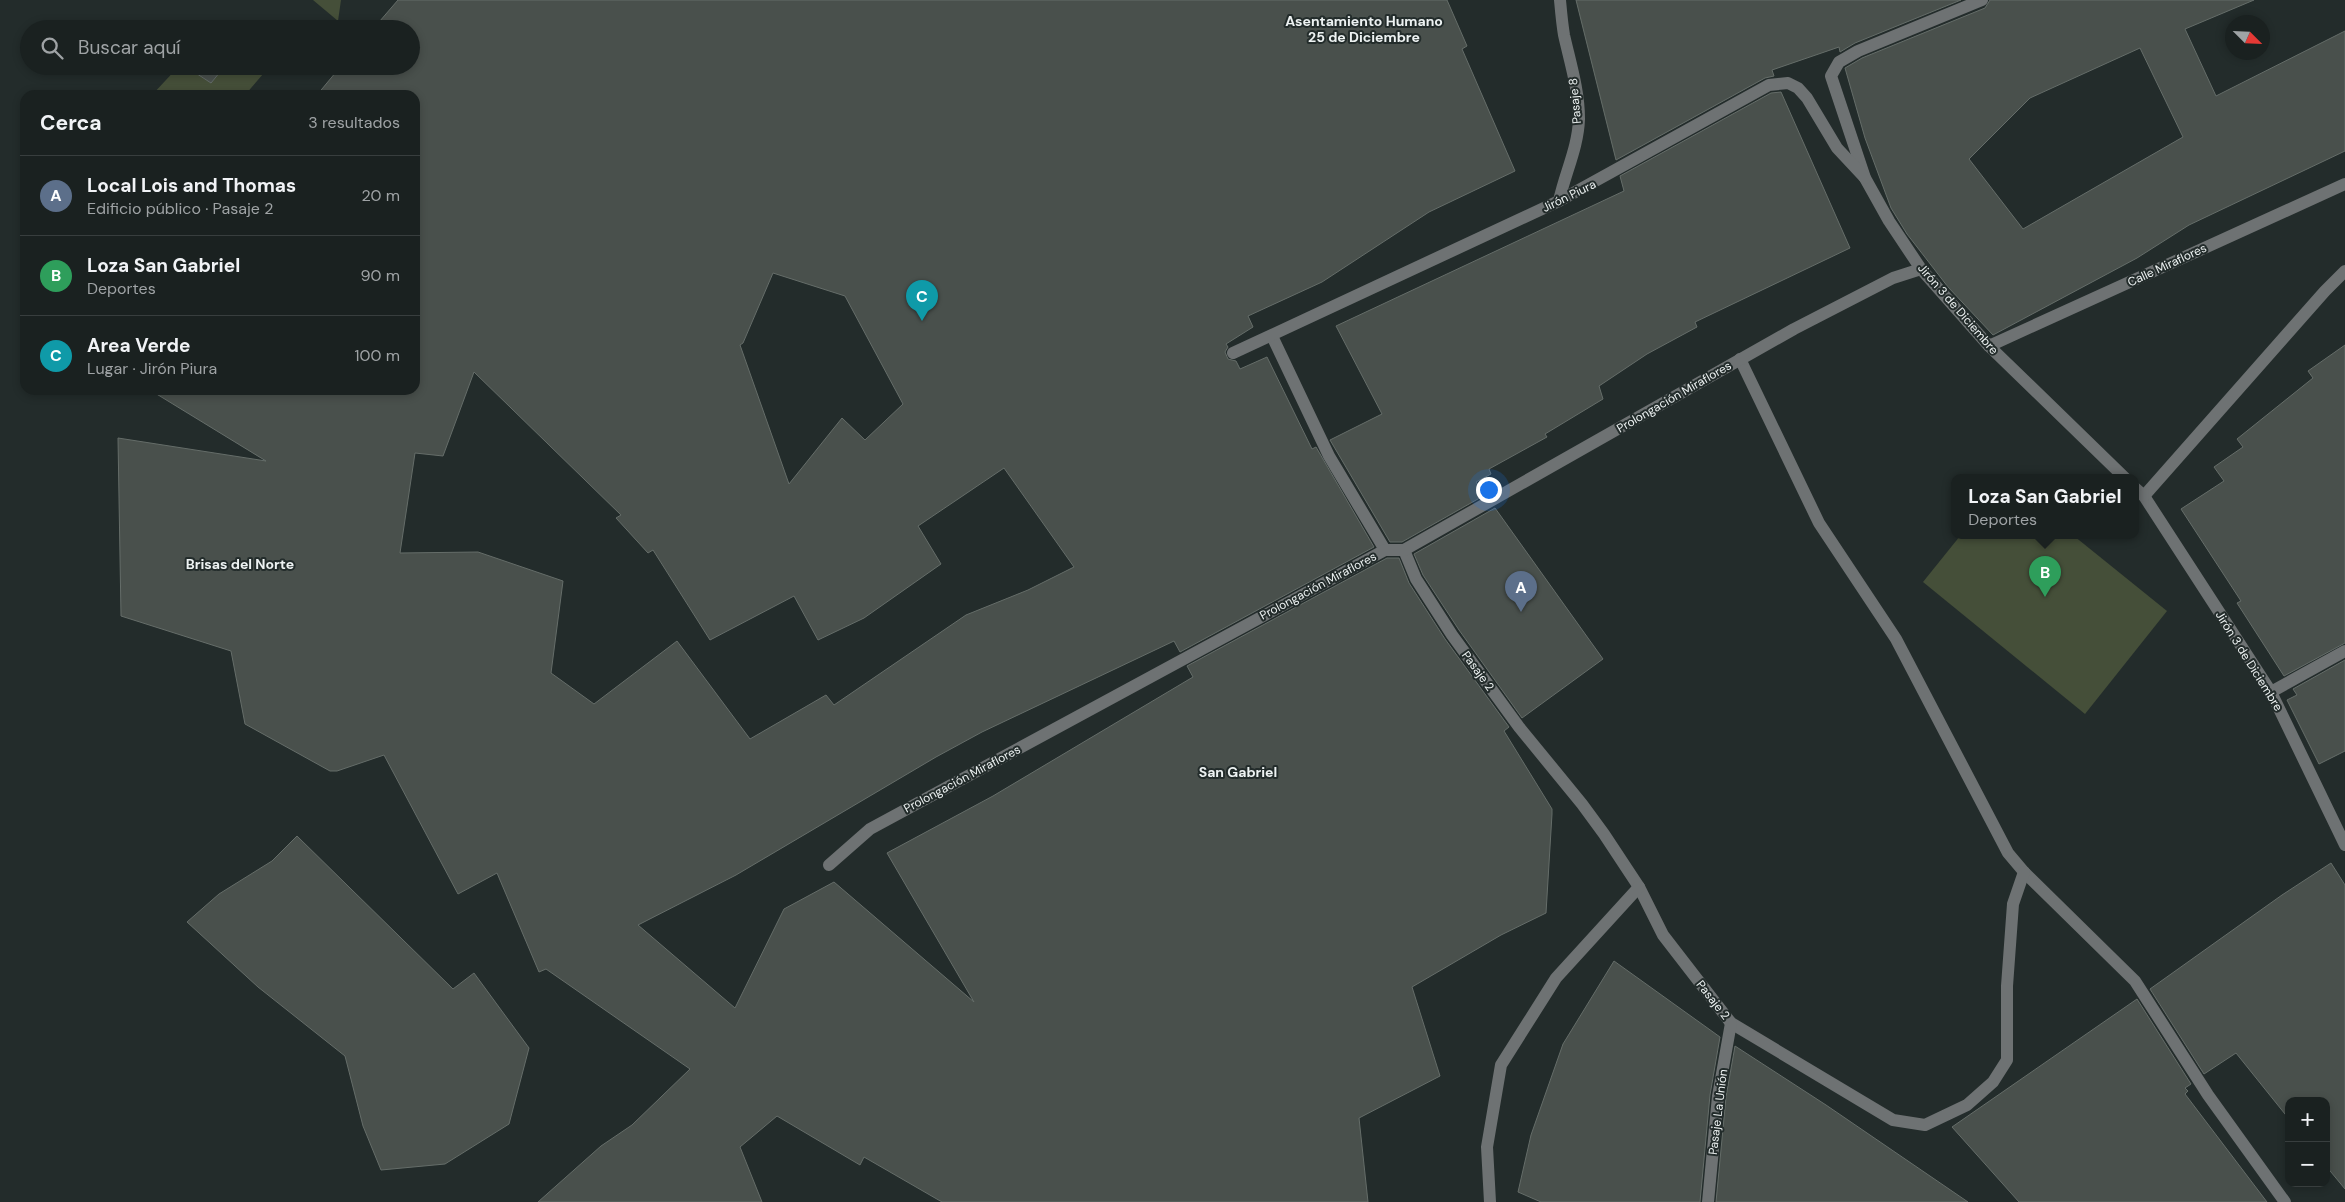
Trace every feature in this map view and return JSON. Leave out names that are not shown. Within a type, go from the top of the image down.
[{"type":"street","name":"Pasaje 8","points":[[1559,202],[1576,146],[1579,118],[1577,91],[1564,32],[1560,0]]},
{"type":"street","name":"Jirón 3 de Diciembre","points":[[1982,0],[1858,51],[1839,62],[1831,76],[1865,178],[1889,221],[1921,269],[1989,346],[2121,474]]},
{"type":"street","name":"Jirón Piura","points":[[1233,354],[1559,202],[1769,85],[1788,83],[1798,88],[1807,98],[1838,148],[1865,178]]},
{"type":"street","name":"Calle Miraflores","points":[[1989,346],[2345,184]]},
{"type":"street","name":"Prolongación Miraflores","points":[[830,865],[870,829],[1384,550],[1404,550],[1740,359],[1893,278],[1921,269]]},
{"type":"street","points":[[2139,492],[2345,271]]},
{"type":"street","points":[[1272,336],[1329,456],[1384,550]]},
{"type":"street","points":[[1740,359],[1820,523],[1896,639],[2008,853],[2024,872],[2134,981],[2208,1095],[2285,1202]]},
{"type":"street","name":"Jirón 3 de Diciembre","points":[[2139,492],[2271,692],[2345,845]]},
{"type":"street","name":"Pasaje 2","points":[[1404,550],[1416,579],[1452,635],[1519,728],[1582,804],[1639,887],[1663,935],[1731,1024],[1893,1120],[1925,1125],[1967,1105],[1992,1082],[2007,1060],[2007,986],[2013,904],[2024,872]]},
{"type":"street","points":[[2271,692],[2345,651]]},
{"type":"street","points":[[1490,1202],[1487,1147],[1501,1065],[1556,978],[1639,887]]},
{"type":"street","name":"Pasaje La Unión","points":[[1708,1202],[1718,1096],[1731,1024]]},
{"type":"green space","points":[[313,0],[341,0],[337,20]]},
{"type":"green space","points":[[171,75],[199,75],[211,83],[218,75],[262,75],[249,90],[157,90]]},
{"type":"green space","points":[[1958,539],[2078,539],[2167,611],[2085,714],[1923,582]]},
{"type":"building","points":[[398,0],[1447,0],[1467,46],[1462,49],[1515,171],[1429,212],[1322,282],[1248,316],[1253,327],[1226,344],[1228,347],[1225,352],[1228,359],[1236,361],[1240,369],[1267,357],[1312,449],[1316,447],[1374,547],[1180,652],[1174,641],[982,732],[936,757],[736,875],[638,925],[735,1008],[784,909],[834,882],[974,1002],[887,853],[993,796],[1193,677],[1187,666],[1387,558],[1399,558],[1409,583],[1445,639],[1509,727],[1504,731],[1552,809],[1552,814],[1546,913],[1501,935],[1412,987],[1440,1076],[1359,1118],[1368,1202],[942,1202],[864,1157],[860,1165],[777,1116],[740,1147],[762,1202],[538,1202],[601,1146],[632,1125],[690,1069],[546,969],[539,972],[497,873],[458,894],[384,755],[337,771],[330,771],[245,724],[231,651],[121,616],[118,438],[266,461],[158,395],[420,395],[420,90],[321,90],[334,75],[420,75],[420,20],[381,20]],"holes":[[[773,273],[845,296],[903,404],[865,440],[842,418],[789,484],[740,345],[743,343]],[[474,372],[621,515],[616,518],[648,553],[653,550],[710,640],[794,596],[818,640],[864,618],[941,564],[918,526],[1004,468],[1074,567],[1028,590],[966,615],[834,705],[826,695],[750,739],[677,641],[594,704],[551,673],[563,581],[478,552],[400,553],[415,453],[443,456]]]},
{"type":"building","points":[[1576,0],[1961,0],[1855,43],[1840,52],[1839,47],[1772,70],[1774,76],[1765,78],[1616,160]]},
{"type":"building","points":[[1990,0],[2254,0],[2185,29],[2216,96],[2345,31],[2345,151],[2189,225],[2137,258],[1993,335],[1948,287],[1907,234],[1891,208],[1865,138],[1845,68],[1862,58],[1985,8]],"holes":[[[2140,48],[2183,137],[2023,229],[1969,159],[2030,98]]]},
{"type":"building","points":[[199,75],[218,75],[211,83]]},
{"type":"building","points":[[1781,92],[1850,248],[1695,322],[1697,327],[1647,354],[1599,386],[1603,399],[1545,434],[1547,437],[1489,469],[1491,474],[1476,482],[1485,495],[1402,542],[1390,542],[1330,440],[1382,414],[1336,326],[1624,191],[1620,176],[1771,93]]},
{"type":"building","points":[[2345,345],[2345,643],[2284,676],[2237,603],[2241,601],[2181,509],[2224,481],[2214,467],[2243,447],[2237,439],[2313,378],[2308,371]]},
{"type":"building","points":[[1495,508],[1603,659],[1522,718],[1459,630],[1423,575],[1414,554]]},
{"type":"building","points":[[2345,660],[2345,751],[2319,764],[2287,700],[2297,695],[2293,689]]},
{"type":"building","points":[[297,836],[453,989],[474,973],[529,1048],[509,1124],[445,1164],[381,1170],[363,1126],[345,1056],[258,987],[187,922],[219,894],[272,861]]},
{"type":"building","points":[[2331,863],[2345,885],[2345,1189],[2330,1171],[2330,1097],[2285,1097],[2285,1114],[2236,1053],[2204,1074],[2150,989],[2282,895]]},
{"type":"building","points":[[1614,961],[1720,1037],[1710,1095],[1700,1202],[1541,1202],[1518,1192],[1531,1135],[1563,1044]]},
{"type":"building","points":[[2137,999],[2191,1084],[2185,1088],[2188,1091],[2185,1094],[2267,1202],[2019,1202],[1952,1127]]},
{"type":"building","points":[[1735,1046],[1826,1105],[1968,1202],[1716,1202],[1726,1097]]},
{"type":"place","name":"Area Verde","points":[[922,321]]},
{"type":"place","name":"Loza San Gabriel","points":[[2045,597]]},
{"type":"place","name":"Local Lois and Thomas","points":[[1521,612]]},
{"type":"district","name":"Asentamiento Humano 25 de Diciembre","points":[[1364,30]]},
{"type":"district","name":"Brisas del Norte","points":[[240,564]]},
{"type":"district","name":"San Gabriel","points":[[1238,772]]}]
